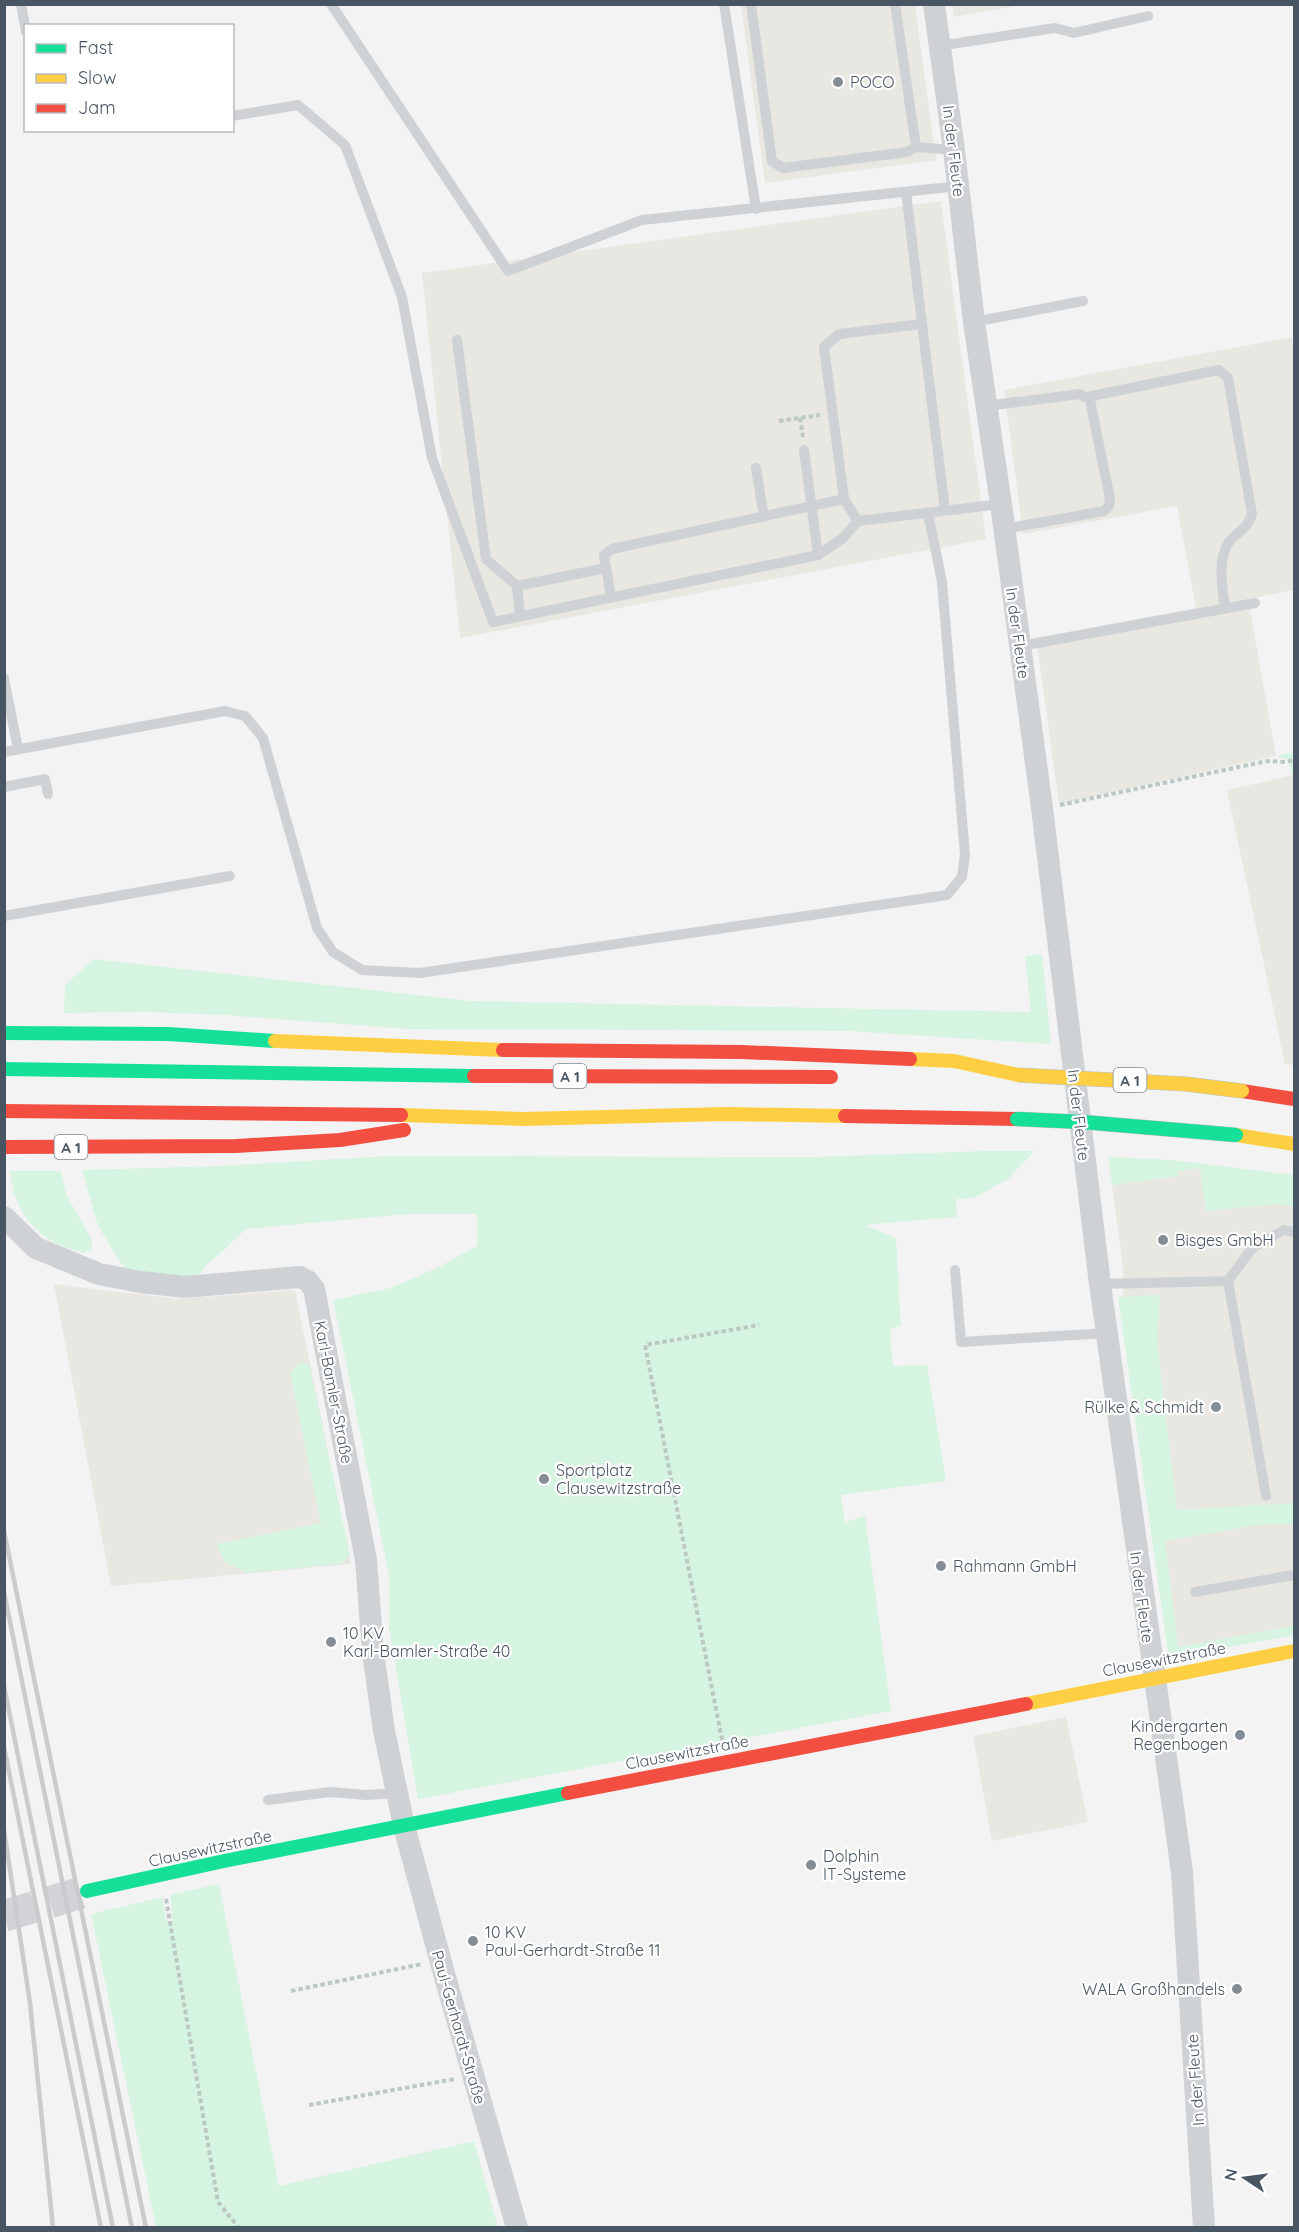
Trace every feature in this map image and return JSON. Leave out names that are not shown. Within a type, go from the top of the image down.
[{"type":"main road","points":[[4,1033],[168,1034],[302,1043],[439,1048],[742,1052],[954,1061],[1018,1075]]},
{"type":"main road","name":"A 1","points":[[4,1069],[122,1069],[461,1076],[847,1077]]},
{"type":"main road","name":"A 1","points":[[961,1076],[1018,1075],[1186,1084],[1294,1099]]},
{"type":"main road","name":"A 1","points":[[4,1111],[340,1113],[482,1118],[726,1114],[1017,1119],[1202,1131],[1294,1143]]},
{"type":"main road","name":"A 1","points":[[4,1147],[236,1146],[340,1140],[482,1118]]},
{"type":"main road","name":"Clausewitzstraße","points":[[87,1891],[726,1761],[1294,1651]]},
{"type":"street","name":"In der Fleute","points":[[934,4],[959,186],[974,322],[1021,646],[1100,1284],[1182,1872],[1204,2228]]},
{"type":"street","name":"Karl-Bamler-Straße","points":[[4,1217],[36,1248],[99,1274],[185,1287],[300,1277],[308,1281],[314,1290],[366,1560],[373,1652],[381,1708],[404,1826]]},
{"type":"street","name":"Paul-Gerhardt-Straße","points":[[404,1826],[440,1960],[518,2228]]},
{"type":"lane","points":[[21,4],[25,24]]},
{"type":"lane","points":[[331,4],[508,271],[642,220],[959,186]]},
{"type":"lane","points":[[724,4],[756,209]]},
{"type":"lane","points":[[751,4],[772,161],[783,168],[907,152],[916,147],[954,150]]},
{"type":"lane","points":[[895,4],[916,147]]},
{"type":"lane","points":[[939,46],[1055,28],[1074,33],[1148,16]]},
{"type":"lane","points":[[234,116],[297,105],[345,145],[402,297],[432,458],[493,622],[818,555],[843,538],[858,521],[1001,504]]},
{"type":"lane","points":[[906,192],[945,510]]},
{"type":"lane","points":[[974,322],[1083,301]]},
{"type":"lane","points":[[858,521],[844,499],[824,348],[838,334],[922,324]]},
{"type":"lane","points":[[457,340],[486,560],[517,586],[520,616]]},
{"type":"lane","points":[[1087,397],[1218,370],[1228,378],[1252,514],[1248,526],[1230,542],[1222,557],[1225,607]]},
{"type":"lane","points":[[986,406],[1080,394],[1087,397],[1090,400],[1110,499],[1109,506],[1104,510],[1004,529]]},
{"type":"lane","points":[[804,450],[818,555]]},
{"type":"lane","points":[[756,468],[764,517]]},
{"type":"lane","points":[[611,597],[604,555],[612,549],[844,499]]},
{"type":"lane","points":[[4,752],[225,711],[245,716],[263,738],[317,928],[333,952],[362,970],[420,973],[947,895],[962,877],[965,855],[942,582],[928,513]]},
{"type":"lane","points":[[471,561],[486,560]]},
{"type":"lane","points":[[517,586],[606,568]]},
{"type":"lane","points":[[1021,646],[1255,603]]},
{"type":"lane","points":[[4,678],[18,749]]},
{"type":"lane","points":[[4,787],[45,779],[48,794]]},
{"type":"lane","points":[[4,916],[230,876]]},
{"type":"lane","points":[[1266,1496],[1228,1281],[1252,1248],[1284,1230],[1294,1232]]},
{"type":"lane","points":[[955,1270],[961,1342],[1107,1333]]},
{"type":"lane","points":[[1100,1284],[1228,1281]]},
{"type":"lane","points":[[1195,1592],[1294,1575]]},
{"type":"lane","points":[[268,1800],[330,1792],[366,1795],[397,1793]]},
{"type":"path","points":[[779,421],[832,413]]},
{"type":"path","points":[[1042,808],[1268,761],[1294,760]]},
{"type":"path","points":[[726,1761],[645,1345],[759,1325]]},
{"type":"path","points":[[162,1874],[218,2202],[239,2228]]},
{"type":"path","points":[[291,1991],[440,1960]]},
{"type":"path","points":[[309,2105],[473,2075]]},
{"type":"shaded area","points":[[952,4],[1021,5],[954,17]]},
{"type":"shaded area","name":"POCO","points":[[741,5],[915,5],[936,160],[765,183]]},
{"type":"shaded area","points":[[941,201],[986,539],[460,638],[422,273]]},
{"type":"shaded area","points":[[1292,337],[1294,353],[1294,590],[1248,599],[1276,756],[1059,804],[1036,638],[1196,608],[1177,506],[1023,534],[1004,390]]},
{"type":"shaded area","points":[[1294,775],[1294,1065],[1285,1064],[1227,790]]},
{"type":"shaded area","name":"Rülke & Schmidt","points":[[1200,1167],[1277,1204],[1294,1206],[1294,1629],[1172,1653],[1123,1298],[1123,1268],[1112,1185],[1178,1176],[1177,1171]]},
{"type":"shaded area","points":[[54,1284],[178,1299],[295,1290],[351,1564],[111,1586]]},
{"type":"shaded area","points":[[1066,1717],[1088,1822],[992,1841],[973,1736]]},
{"type":"green space","points":[[1294,752],[1294,775],[1292,775],[1288,759],[1276,756]]},
{"type":"green space","points":[[1042,954],[1051,1044],[849,1031],[408,1029],[224,1015],[148,1012],[64,1013],[65,985],[93,959],[471,1001],[1031,1012],[1025,956]]},
{"type":"green space","points":[[1034,1151],[1008,1179],[974,1198],[956,1199],[957,1217],[864,1225],[896,1238],[901,1326],[890,1329],[893,1366],[927,1365],[946,1481],[841,1495],[845,1522],[865,1516],[891,1711],[418,1799],[389,1628],[389,1575],[333,1300],[390,1288],[437,1268],[477,1246],[477,1214],[408,1214],[246,1229],[204,1268],[197,1278],[125,1270],[98,1226],[82,1170],[220,1166],[388,1156],[814,1157]]},
{"type":"green space","points":[[1108,1157],[1173,1160],[1294,1175],[1294,1206],[1276,1204],[1206,1211],[1200,1168],[1178,1171],[1178,1176],[1112,1185]]},
{"type":"green space","points":[[10,1171],[61,1171],[66,1194],[92,1240],[91,1249],[84,1253],[69,1249],[55,1243],[32,1225],[17,1201]]},
{"type":"green space","points":[[1160,1295],[1157,1342],[1177,1510],[1294,1503],[1294,1524],[1256,1525],[1165,1541],[1178,1647],[1294,1626],[1294,1635],[1177,1657],[1168,1653],[1118,1297]]},
{"type":"green space","points":[[299,1363],[309,1364],[350,1555],[340,1564],[246,1573],[224,1561],[217,1544],[321,1523],[290,1373]]},
{"type":"green space","points":[[219,1884],[279,2186],[474,2141],[498,2227],[156,2227],[91,1914],[162,1897],[166,1921],[173,1921],[170,1895]]},
{"type":"tunnel","points":[[4,1916],[87,1891]]},
{"type":"railway","points":[[4,1531],[146,2228]]},
{"type":"railway","points":[[4,1592],[132,2228]]},
{"type":"railway","points":[[4,1686],[113,2228]]},
{"type":"railway","points":[[4,1747],[101,2228]]},
{"type":"railway","points":[[4,1830],[30,2003],[53,2228]]},
{"type":"traffic: fast","points":[[4,1033],[168,1034],[275,1041]]},
{"type":"traffic: fast","points":[[4,1069],[474,1076]]},
{"type":"traffic: fast","points":[[1017,1119],[1083,1122],[1236,1135]]},
{"type":"traffic: fast","points":[[87,1891],[224,1861],[568,1793]]},
{"type":"traffic: slow","points":[[275,1041],[503,1050]]},
{"type":"traffic: slow","points":[[910,1059],[954,1061],[1018,1075]]},
{"type":"traffic: slow","points":[[1018,1075],[1186,1084],[1242,1091]]},
{"type":"traffic: slow","points":[[401,1115],[522,1119],[726,1114],[845,1116]]},
{"type":"traffic: slow","points":[[1236,1135],[1294,1144]]},
{"type":"traffic: slow","points":[[1026,1704],[1294,1651]]},
{"type":"traffic: jam","points":[[503,1050],[742,1052],[910,1059]]},
{"type":"traffic: jam","points":[[474,1076],[831,1077]]},
{"type":"traffic: jam","points":[[1242,1091],[1294,1099]]},
{"type":"traffic: jam","points":[[4,1111],[401,1115]]},
{"type":"traffic: jam","points":[[845,1116],[1017,1119]]},
{"type":"traffic: jam","points":[[4,1147],[236,1146],[340,1140],[404,1130]]},
{"type":"traffic: jam","points":[[568,1793],[1026,1704]]},
{"type":"place","name":"POCO","points":[[838,82]]},
{"type":"place","name":"Bisges GmbH","points":[[1163,1240]]},
{"type":"place","name":"Rülke & Schmidt","points":[[1216,1407]]},
{"type":"place","name":"Sportplatz Clausewitzstraße","points":[[544,1479]]},
{"type":"place","name":"Rahmann GmbH","points":[[941,1566]]},
{"type":"place","name":"10 KV Karl-Bamler-Straße 40","points":[[331,1642]]},
{"type":"place","name":"Kindergarten Regenbogen","points":[[1240,1735]]},
{"type":"place","name":"Dolphin IT-Systeme","points":[[811,1865]]},
{"type":"place","name":"10 KV Paul-Gerhardt-Straße 11","points":[[473,1941]]},
{"type":"place","name":"WALA Großhandels","points":[[1237,1989]]}]
